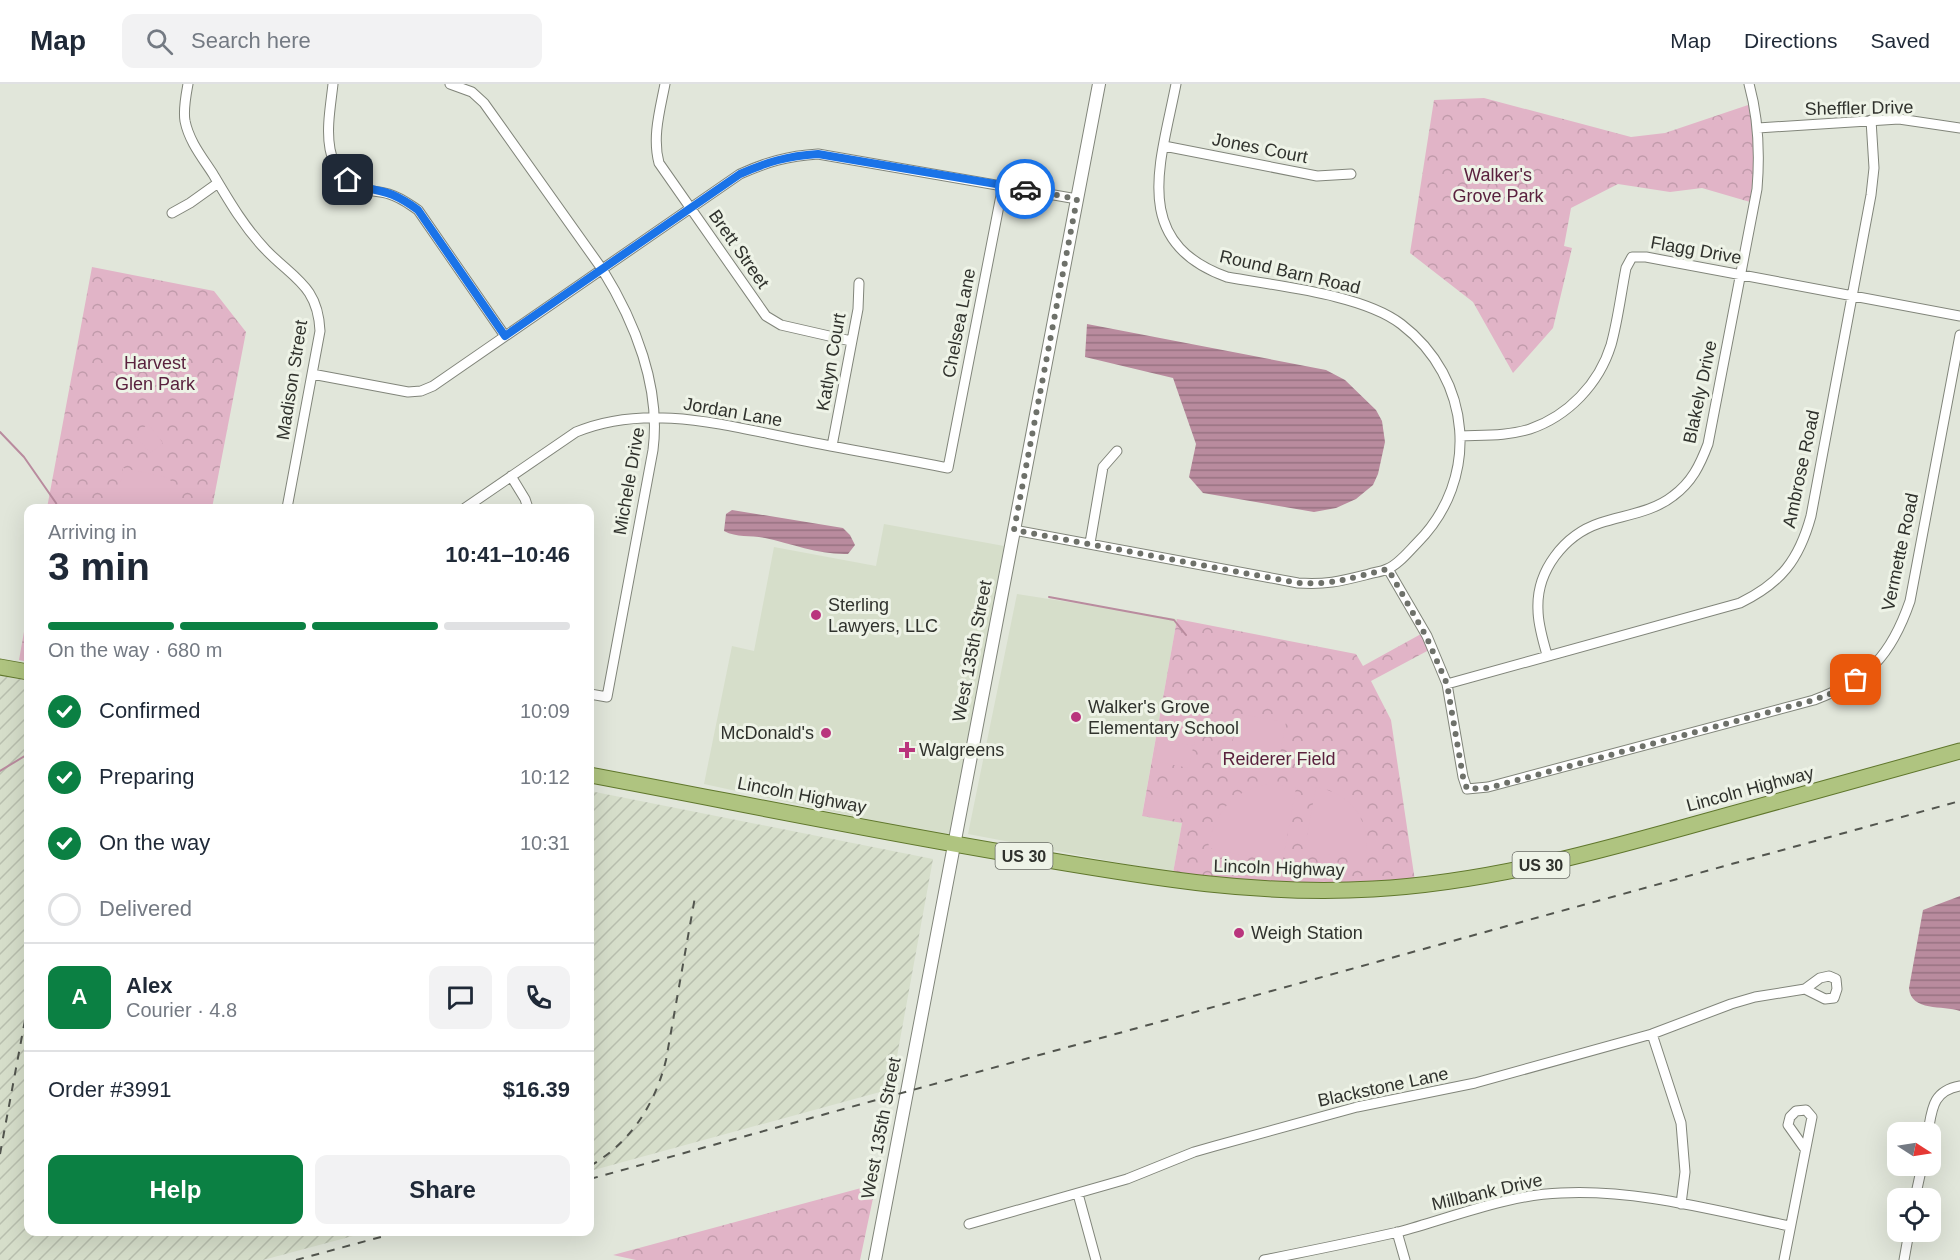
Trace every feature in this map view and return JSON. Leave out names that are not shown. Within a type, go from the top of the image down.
[{"type":"main road","points":[[0,667],[24,671]]},
{"type":"main road","name":"Lincoln Highway","points":[[594,776],[954,844],[1163,880],[1210,886],[1331,891],[1416,886],[1485,876],[1561,861],[1960,751]]},
{"type":"street","name":"Madison Street","points":[[188,84],[185,120],[192,140],[240,218],[276,259],[307,289],[314,298],[320,315],[320,331],[288,504]]},
{"type":"street","points":[[333,84],[328,134],[329,151],[336,167],[348,180],[362,188],[390,194],[418,210],[505,336]]},
{"type":"street","name":"Michele Drive","points":[[450,84],[472,92],[484,103],[602,269],[613,287],[642,353],[656,417],[653,450],[607,697],[594,695]]},
{"type":"street","name":"Brett Street","points":[[665,84],[656,133],[655,150],[659,163],[766,316],[781,325],[851,341]]},
{"type":"street","name":"West 135th Street","points":[[875,1260],[1099,84]]},
{"type":"street","name":"Round Barn Road","points":[[1014,530],[1298,583],[1321,584],[1346,581],[1388,569],[1426,534],[1451,493],[1458,469],[1461,436],[1457,409],[1437,361],[1420,340],[1400,322],[1377,310],[1354,302],[1217,273],[1208,270],[1175,244],[1164,224],[1159,206],[1158,184],[1176,84]]},
{"type":"street","name":"Blakely Drive","points":[[1547,655],[1539,628],[1537,608],[1548,566],[1561,547],[1579,532],[1599,523],[1654,507],[1672,497],[1687,484],[1699,467],[1708,444],[1757,189],[1758,128],[1749,84]]},
{"type":"street","name":"Sheffler Drive","points":[[1758,128],[1899,119],[1960,128]]},
{"type":"street","name":"Ambrose Road","points":[[1447,684],[1740,603],[1762,592],[1779,578],[1795,558],[1805,537],[1811,516],[1871,195],[1874,168],[1871,120]]},
{"type":"street","name":"Jones Court","points":[[1164,146],[1317,176],[1351,174]]},
{"type":"street","points":[[312,374],[408,392],[421,391],[443,379],[740,174],[769,161],[818,154],[1077,199]]},
{"type":"street","points":[[172,213],[218,183]]},
{"type":"street","name":"Chelsea Lane","points":[[948,468],[1003,185]]},
{"type":"street","name":"Flagg Drive","points":[[1461,436],[1504,434],[1529,429],[1552,419],[1572,405],[1589,388],[1602,369],[1611,345],[1626,268],[1632,257],[1646,256],[1960,316]]},
{"type":"street","name":"Katlyn Court","points":[[832,446],[858,309],[859,283]]},
{"type":"street","name":"Vermette Road","points":[[1447,684],[1467,789],[1488,788],[1814,700],[1835,692],[1856,680],[1874,665],[1900,629],[1910,601],[1960,335]]},
{"type":"street","name":"Jordan Lane","points":[[471,504],[576,432],[595,424],[621,419],[688,418],[948,468]]},
{"type":"street","points":[[1090,543],[1103,467],[1117,451]]},
{"type":"street","points":[[511,476],[527,504]]},
{"type":"street","points":[[1388,569],[1426,636],[1447,684]]},
{"type":"street","name":"Blackstone Lane","points":[[969,1224],[1078,1194],[1155,1169],[1194,1152],[1357,1107],[1475,1083],[1652,1034],[1755,997],[1805,989]]},
{"type":"street","points":[[1652,1034],[1681,1124],[1685,1172],[1681,1204]]},
{"type":"street","points":[[1930,1122],[1936,1100],[1945,1091],[1960,1086]]},
{"type":"street","points":[[1784,1260],[1805,1149]]},
{"type":"street","name":"Millbank Drive","points":[[1264,1260],[1397,1232],[1500,1203],[1559,1193],[1595,1192],[1628,1195],[1790,1226]]},
{"type":"street","points":[[1078,1194],[1096,1260]]},
{"type":"street","points":[[1397,1232],[1405,1260]]},
{"type":"street","points":[[1904,1260],[1907,1242]]},
{"type":"shaded area","points":[[1087,324],[1326,370],[1345,380],[1376,410],[1382,421],[1385,442],[1378,474],[1373,485],[1356,499],[1336,508],[1314,512],[1203,493],[1189,477],[1196,444],[1173,378],[1085,357]]},
{"type":"shaded area","points":[[732,510],[843,528],[855,545],[848,554],[837,554],[765,538],[734,535],[724,531],[726,514]]},
{"type":"shaded area","points":[[884,524],[1004,546],[949,837],[704,784],[732,646],[754,651],[774,547],[876,566]]},
{"type":"shaded area","name":"Walker's Grove Elementary School","points":[[1017,594],[1177,619],[1142,815],[1182,823],[1173,873],[968,834]]},
{"type":"shaded area","points":[[0,673],[24,678],[24,1236],[353,1236],[263,1260],[0,1260]]},
{"type":"shaded area","points":[[594,792],[933,859],[891,1089],[594,1170]]},
{"type":"shaded area","points":[[1960,896],[1960,1011],[1929,1006],[1915,1001],[1909,988],[1923,910]]},
{"type":"green space","name":"Walker's Grove Park","points":[[1484,98],[1631,137],[1665,133],[1751,104],[1754,153],[1750,202],[1702,188],[1670,192],[1618,184],[1571,208],[1564,246],[1572,248],[1553,328],[1513,373],[1473,302],[1410,253],[1434,100]]},
{"type":"green space","name":"Harvest Glen Park","points":[[92,267],[214,291],[246,332],[213,504],[48,504]]},
{"type":"green space","points":[[148,424],[163,443],[150,453],[135,435]]},
{"type":"green space","points":[[123,468],[169,478],[172,483],[168,504],[123,504],[119,493]]},
{"type":"green space","name":"Reiderer Field","points":[[1177,619],[1356,654],[1363,666],[1421,634],[1429,650],[1371,681],[1391,720],[1415,881],[1318,885],[1220,881],[1173,873],[1182,823],[1142,816]]},
{"type":"green space","points":[[24,632],[24,661],[19,660]]},
{"type":"green space","points":[[1166,697],[1202,704],[1198,723],[1162,717]]},
{"type":"green space","points":[[1238,714],[1286,722],[1279,759],[1231,750]]},
{"type":"green space","points":[[1162,720],[1197,726],[1194,746],[1158,739]]},
{"type":"green space","points":[[1158,742],[1193,748],[1189,768],[1154,761]]},
{"type":"green space","points":[[1270,784],[1296,788],[1283,859],[1276,862],[1208,848],[1215,824],[1227,805],[1246,791]]},
{"type":"green space","points":[[1316,787],[1341,796],[1358,812],[1366,834],[1366,861],[1308,851],[1305,846]]},
{"type":"green space","points":[[1148,794],[1183,801],[1180,820],[1144,813]]},
{"type":"green space","points":[[876,1184],[860,1260],[636,1260],[613,1255]]},
{"type":"waterway","points":[[0,432],[24,457],[56,504]]},
{"type":"waterway","points":[[1049,597],[1174,620],[1186,635]]},
{"type":"waterway","points":[[0,771],[24,756]]},
{"type":"railway","points":[[594,1178],[1960,801]]},
{"type":"railway","points":[[594,1163],[629,1134],[648,1107],[661,1077],[695,897]]},
{"type":"railway","points":[[0,1154],[24,1025]]},
{"type":"railway","points":[[296,1260],[384,1236]]},
{"type":"way so far","points":[[1025,189],[1077,199],[1014,530],[1298,583],[1321,584],[1346,581],[1388,569],[1440,663],[1447,684],[1467,789],[1488,788],[1814,700],[1835,692],[1856,680]]},
{"type":"place","name":"Sterling Lawyers, LLC","points":[[816,615]]},
{"type":"place","name":"Walker's Grove Elementary School","points":[[1076,717]]},
{"type":"place","name":"McDonald's","points":[[826,733]]},
{"type":"place","name":"Walgreens","points":[[907,750]]},
{"type":"place","name":"Weigh Station","points":[[1239,933]]},
{"type":"route","points":[[348,180],[362,188],[390,194],[404,200],[418,210],[505,336],[740,174],[769,161],[818,154],[1025,189]]}]
